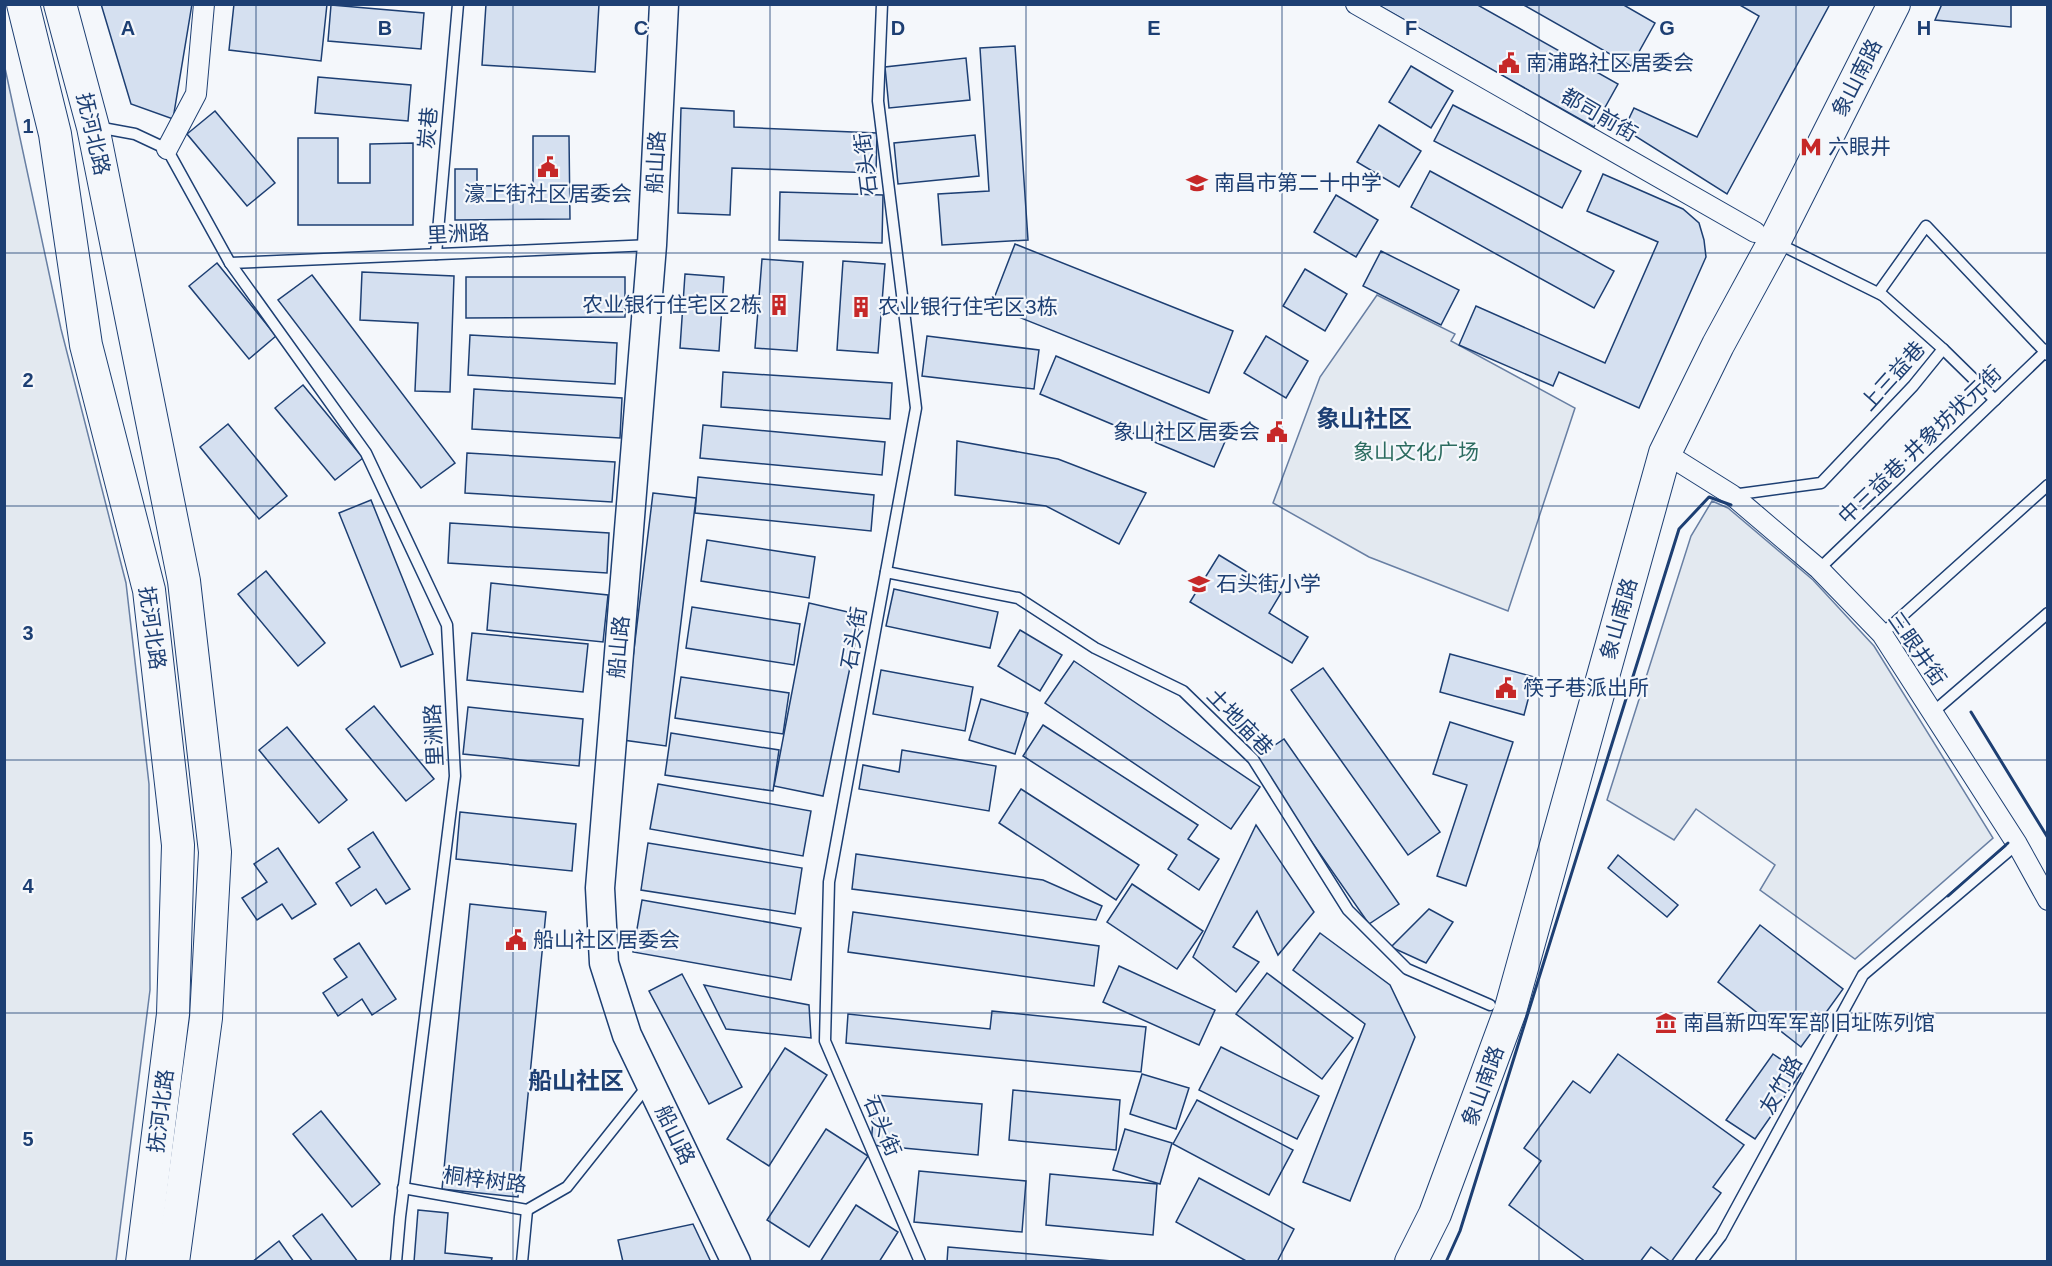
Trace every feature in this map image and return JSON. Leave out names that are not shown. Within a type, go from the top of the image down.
[{"type":"main road","name":"抚河北路","points":[[23,4],[55,134],[86,345],[149,590],[178,845],[173,1014],[142,1262]]},
{"type":"main road","name":"抚河北路","points":[[60,4],[93,127],[184,581],[215,852],[206,1018],[173,1262]]},
{"type":"main road","name":"象山南路","points":[[1411,1262],[1435,1214],[1510,1011],[1665,453],[1718,345],[1764,237],[1870,4]]},
{"type":"main road","name":"象山南路","points":[[1388,1262],[1416,1206],[1490,1005],[1645,446],[1699,336],[1764,237],[1894,4]]},
{"type":"street","points":[[168,149],[196,94],[204,4]]},
{"type":"street","name":"船山路","points":[[664,4],[652,244],[600,888],[604,963],[627,1035],[736,1262]]},
{"type":"street","name":"都司前街","points":[[1356,4],[1764,237]]},
{"type":"street","name":"三眼井街","points":[[1665,453],[1732,495],[1820,569],[1882,634],[2016,844],[2048,900]]},
{"type":"lane","name":"炭巷","points":[[436,254],[458,4]]},
{"type":"lane","name":"石头街","points":[[882,4],[878,101],[916,408],[829,882],[825,1041],[920,1262]]},
{"type":"lane","points":[[93,127],[135,134],[168,149]]},
{"type":"lane","name":"里洲路","points":[[168,149],[230,263],[366,453],[447,625],[456,776],[396,1262]]},
{"type":"lane","points":[[1882,295],[1879,292],[1926,226],[2047,352]]},
{"type":"lane","name":"上三益巷","points":[[1732,495],[1821,483],[1913,386],[1943,349],[1882,295],[1764,237]]},
{"type":"lane","name":"里洲路","points":[[230,263],[652,244]]},
{"type":"lane","points":[[1943,349],[1995,400]]},
{"type":"lane","name":"中三益巷·井象坊状元街","points":[[1820,569],[2047,352]]},
{"type":"lane","points":[[1882,634],[2048,485]]},
{"type":"lane","name":"土地庙巷","points":[[886,572],[1017,598],[1095,648],[1183,691],[1253,759],[1348,910],[1407,969],[1490,1005]]},
{"type":"lane","points":[[1932,712],[2048,613]]},
{"type":"lane","name":"友竹路","points":[[1701,1262],[1721,1236],[1863,975],[2016,844]]},
{"type":"lane","name":"桐梓树路","points":[[404,1188],[527,1210],[567,1187],[650,1083]]},
{"type":"lane","points":[[522,1262],[527,1210]]},
{"type":"green space","points":[[5,68],[61,329],[126,583],[149,784],[150,990],[116,1261],[5,1261]]},
{"type":"green space","name":"象山文化广场","points":[[1377,295],[1455,334],[1451,341],[1575,408],[1508,611],[1369,557],[1273,503],[1320,377]]},
{"type":"green space","points":[[1712,501],[1728,508],[1813,580],[1874,646],[1993,838],[1855,959],[1760,890],[1775,865],[1696,809],[1674,840],[1607,800],[1691,536]]},
{"type":"building","points":[[101,4],[192,4],[173,119],[131,104]]},
{"type":"building","points":[[234,4],[327,4],[321,61],[229,50]]},
{"type":"building","points":[[486,4],[599,4],[595,72],[482,65]]},
{"type":"building","points":[[1376,4],[1476,4],[1618,84],[1594,127]]},
{"type":"building","points":[[1522,4],[1622,4],[1655,23],[1631,66]]},
{"type":"building","points":[[1738,4],[1830,4],[1727,194],[1624,129],[1634,108],[1697,137],[1759,16]]},
{"type":"building","points":[[1942,4],[2011,4],[2011,27],[1935,20]]},
{"type":"building","points":[[331,5],[424,13],[421,49],[328,41]]},
{"type":"building","points":[[1015,46],[1028,240],[942,245],[938,194],[989,191],[980,48]]},
{"type":"building","points":[[966,58],[970,100],[889,108],[885,67]]},
{"type":"building","points":[[1411,66],[1453,91],[1431,128],[1389,102]]},
{"type":"building","points":[[318,77],[411,85],[408,121],[315,113]]},
{"type":"building","points":[[1453,105],[1581,171],[1562,208],[1434,141]]},
{"type":"building","points":[[681,108],[734,111],[734,127],[877,133],[876,173],[732,168],[730,215],[678,213]]},
{"type":"building","points":[[215,111],[275,183],[247,206],[187,134]]},
{"type":"building","points":[[1379,125],[1421,151],[1399,187],[1357,162]]},
{"type":"building","points":[[975,135],[979,176],[898,184],[894,143]]},
{"type":"building","points":[[533,136],[569,136],[570,219],[455,220],[455,169],[477,169],[477,186],[533,185]]},
{"type":"building","points":[[298,138],[338,138],[338,183],[370,183],[370,144],[413,143],[413,225],[298,225]]},
{"type":"building","points":[[1430,171],[1614,271],[1594,308],[1411,207]]},
{"type":"building","points":[[1603,174],[1683,209],[1699,223],[1704,240],[1706,257],[1639,408],[1559,372],[1553,386],[1459,345],[1476,306],[1605,363],[1658,242],[1587,211]]},
{"type":"building","points":[[780,192],[883,195],[882,243],[779,240]]},
{"type":"building","points":[[1336,195],[1378,220],[1356,257],[1314,232]]},
{"type":"building","points":[[1015,244],[1233,331],[1209,393],[991,306]]},
{"type":"building","points":[[1381,251],[1459,290],[1441,325],[1363,286]]},
{"type":"building","name":"农业银行住宅区2栋","points":[[762,259],[803,262],[797,351],[755,348]]},
{"type":"building","name":"农业银行住宅区3栋","points":[[843,261],[885,264],[878,353],[837,350]]},
{"type":"building","points":[[217,263],[276,336],[249,359],[189,286]]},
{"type":"building","points":[[1305,269],[1347,294],[1325,331],[1283,306]]},
{"type":"building","points":[[362,272],[454,276],[450,392],[415,391],[418,323],[360,320]]},
{"type":"building","points":[[685,274],[724,277],[719,351],[680,348]]},
{"type":"building","points":[[312,275],[455,463],[421,488],[278,300]]},
{"type":"building","points":[[466,277],[625,277],[625,317],[466,318]]},
{"type":"building","points":[[470,335],[617,343],[615,384],[468,375]]},
{"type":"building","points":[[927,336],[1039,350],[1034,389],[922,376]]},
{"type":"building","points":[[1266,336],[1308,361],[1286,398],[1244,373]]},
{"type":"building","points":[[1056,356],[1230,430],[1214,467],[1040,394]]},
{"type":"building","points":[[723,372],[892,383],[890,419],[721,407]]},
{"type":"building","points":[[303,385],[363,458],[335,480],[275,408]]},
{"type":"building","points":[[474,389],[622,398],[620,438],[472,429]]},
{"type":"building","points":[[228,424],[287,496],[259,519],[200,447]]},
{"type":"building","points":[[703,425],[885,442],[882,475],[700,458]]},
{"type":"building","points":[[957,441],[1058,459],[1146,493],[1119,544],[1046,506],[955,495]]},
{"type":"building","points":[[467,453],[615,462],[612,502],[465,493]]},
{"type":"building","points":[[698,477],[874,495],[871,531],[695,513]]},
{"type":"building","points":[[653,493],[696,498],[666,746],[623,740]]},
{"type":"building","points":[[371,500],[433,654],[401,667],[339,513]]},
{"type":"building","points":[[450,523],[609,533],[607,573],[448,563]]},
{"type":"building","points":[[707,540],[815,557],[809,598],[701,581]]},
{"type":"building","points":[[1219,555],[1281,593],[1269,613],[1308,637],[1292,663],[1190,602]]},
{"type":"building","points":[[266,571],[325,643],[298,666],[238,594]]},
{"type":"building","points":[[491,583],[608,595],[603,642],[487,630]]},
{"type":"building","points":[[894,589],[998,612],[990,648],[886,626]]},
{"type":"building","points":[[809,603],[861,615],[823,796],[774,786]]},
{"type":"building","points":[[692,607],[800,624],[794,665],[686,648]]},
{"type":"building","points":[[1020,630],[1062,655],[1040,691],[998,666]]},
{"type":"building","points":[[472,633],[588,644],[583,692],[467,680]]},
{"type":"building","points":[[1450,654],[1534,677],[1524,715],[1440,692]]},
{"type":"building","points":[[1074,661],[1260,787],[1231,829],[1045,703]]},
{"type":"building","points":[[1323,668],[1440,832],[1408,855],[1291,690]]},
{"type":"building","points":[[881,670],[973,687],[965,731],[873,714]]},
{"type":"building","points":[[681,677],[789,693],[783,734],[675,718]]},
{"type":"building","points":[[981,699],[1028,713],[1015,754],[969,740]]},
{"type":"building","points":[[374,706],[434,779],[406,801],[346,729]]},
{"type":"building","points":[[468,707],[583,719],[579,766],[463,754]]},
{"type":"building","points":[[1450,722],[1513,742],[1466,886],[1437,876],[1467,785],[1433,774]]},
{"type":"building","points":[[1043,725],[1198,825],[1188,839],[1219,859],[1199,890],[1168,869],[1177,855],[1023,756]]},
{"type":"building","points":[[287,727],[347,800],[319,823],[259,750]]},
{"type":"building","points":[[671,733],[779,750],[773,791],[665,775]]},
{"type":"building","points":[[1284,739],[1399,904],[1369,924],[1254,759]]},
{"type":"building","points":[[902,750],[996,766],[989,811],[859,789],[863,765],[899,772]]},
{"type":"building","points":[[658,784],[811,811],[803,856],[650,829]]},
{"type":"building","points":[[1021,789],[1139,865],[1116,900],[999,823]]},
{"type":"building","points":[[460,812],[576,824],[572,871],[456,859]]},
{"type":"building","points":[[1256,825],[1314,912],[1278,955],[1257,911],[1233,947],[1259,962],[1236,992],[1193,957]]},
{"type":"building","points":[[373,832],[410,889],[386,904],[376,889],[351,906],[336,883],[360,867],[348,849]]},
{"type":"building","points":[[648,843],[802,868],[795,914],[641,890]]},
{"type":"building","points":[[278,848],[316,904],[292,919],[282,904],[257,920],[242,898],[267,882],[254,864]]},
{"type":"building","points":[[856,854],[1043,880],[1102,906],[1096,920],[852,889]]},
{"type":"building","points":[[1618,855],[1678,905],[1667,917],[1608,868]]},
{"type":"building","points":[[1132,884],[1203,931],[1177,969],[1107,922]]},
{"type":"building","points":[[642,900],[801,928],[791,980],[633,952]]},
{"type":"building","points":[[470,904],[546,912],[518,1197],[442,1189]]},
{"type":"building","points":[[1429,909],[1453,922],[1426,963],[1391,947]]},
{"type":"building","points":[[853,912],[1099,946],[1094,986],[848,952]]},
{"type":"building","points":[[1760,925],[1843,989],[1801,1047],[1718,982]]},
{"type":"building","points":[[1320,933],[1390,985],[1415,1037],[1350,1201],[1303,1182],[1365,1024],[1293,970]]},
{"type":"building","points":[[359,943],[396,999],[372,1015],[362,999],[338,1016],[323,993],[347,977],[334,959]]},
{"type":"building","points":[[1119,966],[1215,1010],[1199,1045],[1103,1002]]},
{"type":"building","points":[[1267,973],[1353,1038],[1322,1079],[1236,1014]]},
{"type":"building","points":[[682,974],[742,1087],[709,1104],[649,991]]},
{"type":"building","points":[[704,985],[809,1005],[811,1038],[726,1029]]},
{"type":"building","points":[[992,1011],[1146,1027],[1141,1072],[846,1043],[848,1014],[990,1029]]},
{"type":"building","points":[[1221,1047],[1319,1096],[1297,1139],[1199,1090]]},
{"type":"building","points":[[785,1048],[827,1075],[769,1166],[727,1139]]},
{"type":"building","points":[[1618,1054],[1744,1145],[1713,1187],[1721,1193],[1671,1262],[1651,1247],[1640,1262],[1586,1262],[1509,1205],[1541,1161],[1524,1148],[1573,1081],[1590,1093]]},
{"type":"building","points":[[1773,1054],[1801,1073],[1755,1139],[1726,1120]]},
{"type":"building","points":[[1142,1074],[1189,1088],[1176,1129],[1130,1114]]},
{"type":"building","points":[[1013,1090],[1120,1100],[1116,1150],[1009,1140]]},
{"type":"building","points":[[875,1095],[982,1104],[978,1155],[871,1145]]},
{"type":"building","points":[[1197,1100],[1293,1150],[1269,1195],[1173,1144]]},
{"type":"building","points":[[321,1111],[380,1184],[352,1207],[293,1134]]},
{"type":"building","points":[[826,1129],[868,1156],[809,1247],[767,1220]]},
{"type":"building","points":[[1125,1129],[1172,1143],[1160,1184],[1113,1170]]},
{"type":"building","points":[[919,1171],[1026,1181],[1022,1232],[914,1222]]},
{"type":"building","points":[[1050,1174],[1157,1184],[1153,1235],[1046,1225]]},
{"type":"building","points":[[1199,1178],[1294,1229],[1277,1262],[1248,1262],[1176,1222]]},
{"type":"building","points":[[856,1205],[898,1232],[879,1262],[820,1262]]},
{"type":"building","points":[[418,1210],[448,1213],[445,1253],[492,1258],[491,1262],[414,1262]]},
{"type":"building","points":[[322,1214],[358,1262],[313,1262],[293,1236]]},
{"type":"building","points":[[693,1224],[711,1262],[623,1262],[618,1240]]},
{"type":"building","points":[[279,1241],[294,1262],[252,1262]]},
{"type":"building","points":[[948,1247],[1124,1262],[947,1262]]},
{"type":"wall","points":[[1446,1262],[1460,1231],[1679,529],[1709,497],[1731,505]]},
{"type":"wall","points":[[1971,712],[2048,838]]},
{"type":"wall","points":[[1948,896],[2008,843]]},
{"type":"place","name":"南浦路社区居委会","points":[[1509,63]]},
{"type":"place","name":"六眼井","points":[[1811,147]]},
{"type":"place","name":"濠上街社区居委会","points":[[548,167]]},
{"type":"place","name":"南昌市第二十中学","points":[[1197,183]]},
{"type":"place","name":"农业银行住宅区2栋","points":[[779,305]]},
{"type":"place","name":"农业银行住宅区3栋","points":[[861,307]]},
{"type":"place","name":"象山社区居委会","points":[[1277,432]]},
{"type":"place","name":"石头街小学","points":[[1199,584]]},
{"type":"place","name":"筷子巷派出所","points":[[1506,688]]},
{"type":"place","name":"船山社区居委会","points":[[516,940]]},
{"type":"place","name":"南昌新四军军部旧址陈列馆","points":[[1666,1023]]},
{"type":"district","name":"象山社区","points":[[1364,419]]},
{"type":"district","name":"船山社区","points":[[576,1081]]}]
